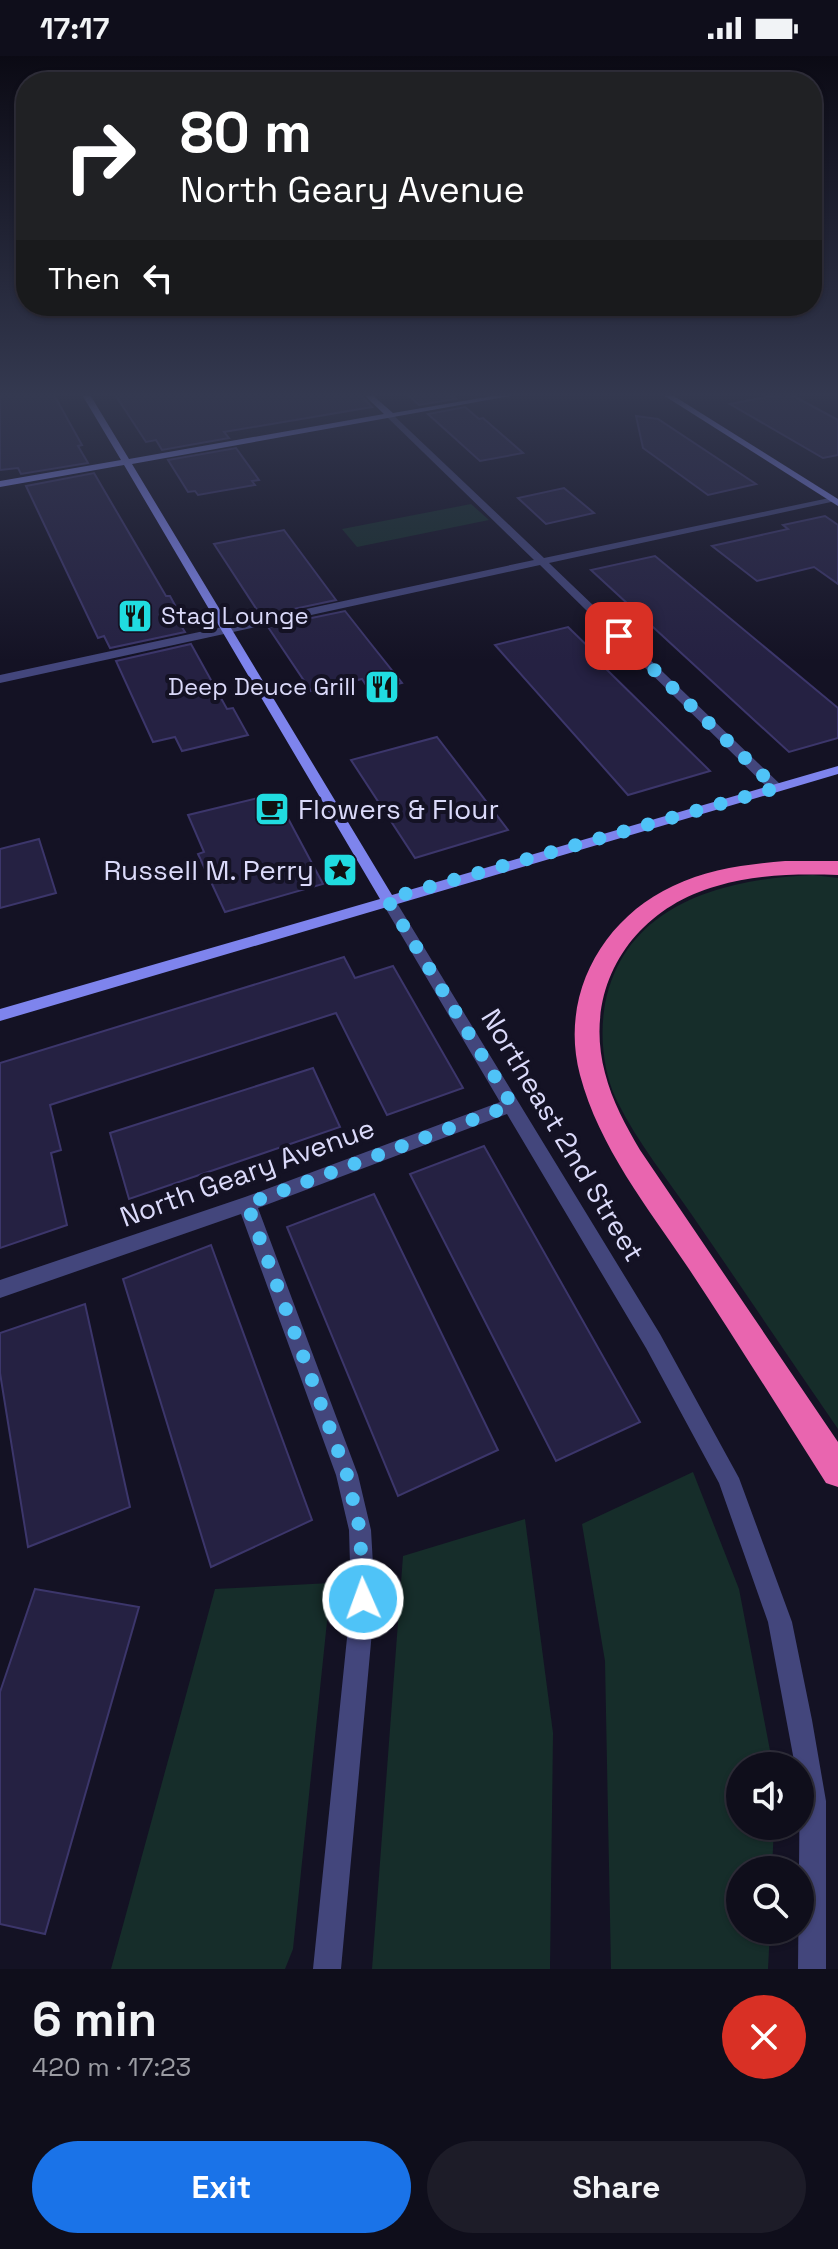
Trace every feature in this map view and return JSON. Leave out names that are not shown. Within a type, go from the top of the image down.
[{"type":"highway","points":[[838,868],[771,868],[737,873],[675,893],[625,930],[608,952],[589,998],[586,1022],[587,1045],[595,1082],[604,1107],[634,1162],[838,1471]]},
{"type":"street","name":"Northeast 2nd Street","points":[[138,482],[696,1415],[728,1478],[780,1622],[813,1801],[812,1969]]},
{"type":"street","points":[[460,482],[776,788]]},
{"type":"street","points":[[805,482],[834,501]]},
{"type":"street","points":[[0,679],[834,501]]},
{"type":"street","points":[[0,1015],[387,899],[838,770]]},
{"type":"street","name":"North Geary Avenue","points":[[0,1289],[247,1204],[512,1105]]},
{"type":"street","points":[[247,1204],[347,1475],[360,1530],[363,1599],[327,1969]]},
{"type":"green space","points":[[471,504],[489,520],[357,547],[342,529]]},
{"type":"green space","points":[[813,875],[838,878],[838,1429],[634,1131],[613,1091],[603,1045],[604,1011],[614,975],[630,946],[653,922],[680,905],[711,892],[744,883]]},
{"type":"green space","points":[[693,1472],[739,1589],[770,1752],[726,1752],[726,1840],[773,1840],[773,1856],[726,1856],[726,1944],[769,1944],[768,1969],[611,1969],[605,1661],[582,1524]]},
{"type":"green space","points":[[525,1519],[553,1733],[550,1969],[372,1969],[403,1556]]},
{"type":"green space","points":[[331,1583],[293,1949],[285,1969],[111,1969],[215,1589]]},
{"type":"building","points":[[45,482],[99,482],[166,596],[170,596],[183,620],[178,621],[185,632],[110,648],[104,636],[98,638],[26,486]]},
{"type":"building","points":[[182,482],[253,482],[255,485],[198,495],[195,491],[188,492]]},
{"type":"building","points":[[690,482],[756,484],[708,495]]},
{"type":"building","points":[[564,488],[594,513],[546,524],[518,498]]},
{"type":"building","points":[[825,516],[838,525],[838,584],[814,567],[757,581],[712,546],[788,529],[783,525]]},
{"type":"building","points":[[284,530],[336,600],[261,616],[214,544]]},
{"type":"building","points":[[655,556],[838,708],[838,738],[789,752],[591,570]]},
{"type":"building","points":[[345,611],[402,683],[370,691],[362,679],[311,691],[268,627]]},
{"type":"building","points":[[568,627],[604,662],[600,663],[710,771],[628,795],[495,645]]},
{"type":"building","points":[[191,644],[227,709],[233,708],[248,735],[182,751],[175,737],[153,742],[116,661]]},
{"type":"building","points":[[437,737],[508,830],[415,858],[351,760]]},
{"type":"building","points":[[275,794],[323,884],[225,912],[198,854],[204,852],[188,815]]},
{"type":"building","points":[[39,839],[56,893],[0,908],[0,849]]},
{"type":"building","points":[[344,957],[355,978],[393,966],[463,1088],[387,1115],[336,1013],[50,1105],[61,1150],[51,1153],[67,1225],[0,1248],[0,1063]]},
{"type":"building","points":[[313,1068],[340,1127],[129,1199],[110,1133]]},
{"type":"building","points":[[484,1146],[640,1422],[556,1461],[410,1174]]},
{"type":"building","points":[[374,1194],[498,1450],[398,1496],[287,1227]]},
{"type":"building","points":[[211,1245],[312,1520],[211,1567],[123,1279]]},
{"type":"building","points":[[85,1304],[130,1507],[28,1547],[0,1373],[0,1333]]},
{"type":"building","points":[[35,1589],[139,1607],[45,1934],[0,1924],[0,1692]]},
{"type":"place","name":"Stag Lounge","points":[[135,616]]},
{"type":"place","name":"Deep Deuce Grill","points":[[382,687]]},
{"type":"place","name":"Flowers & Flour","points":[[272,809]]},
{"type":"place","name":"Russell M. Perry","points":[[340,870]]},
{"type":"route","points":[[363,1599],[360,1530],[347,1475],[247,1204],[512,1105],[387,899],[776,788],[619,636]]}]
